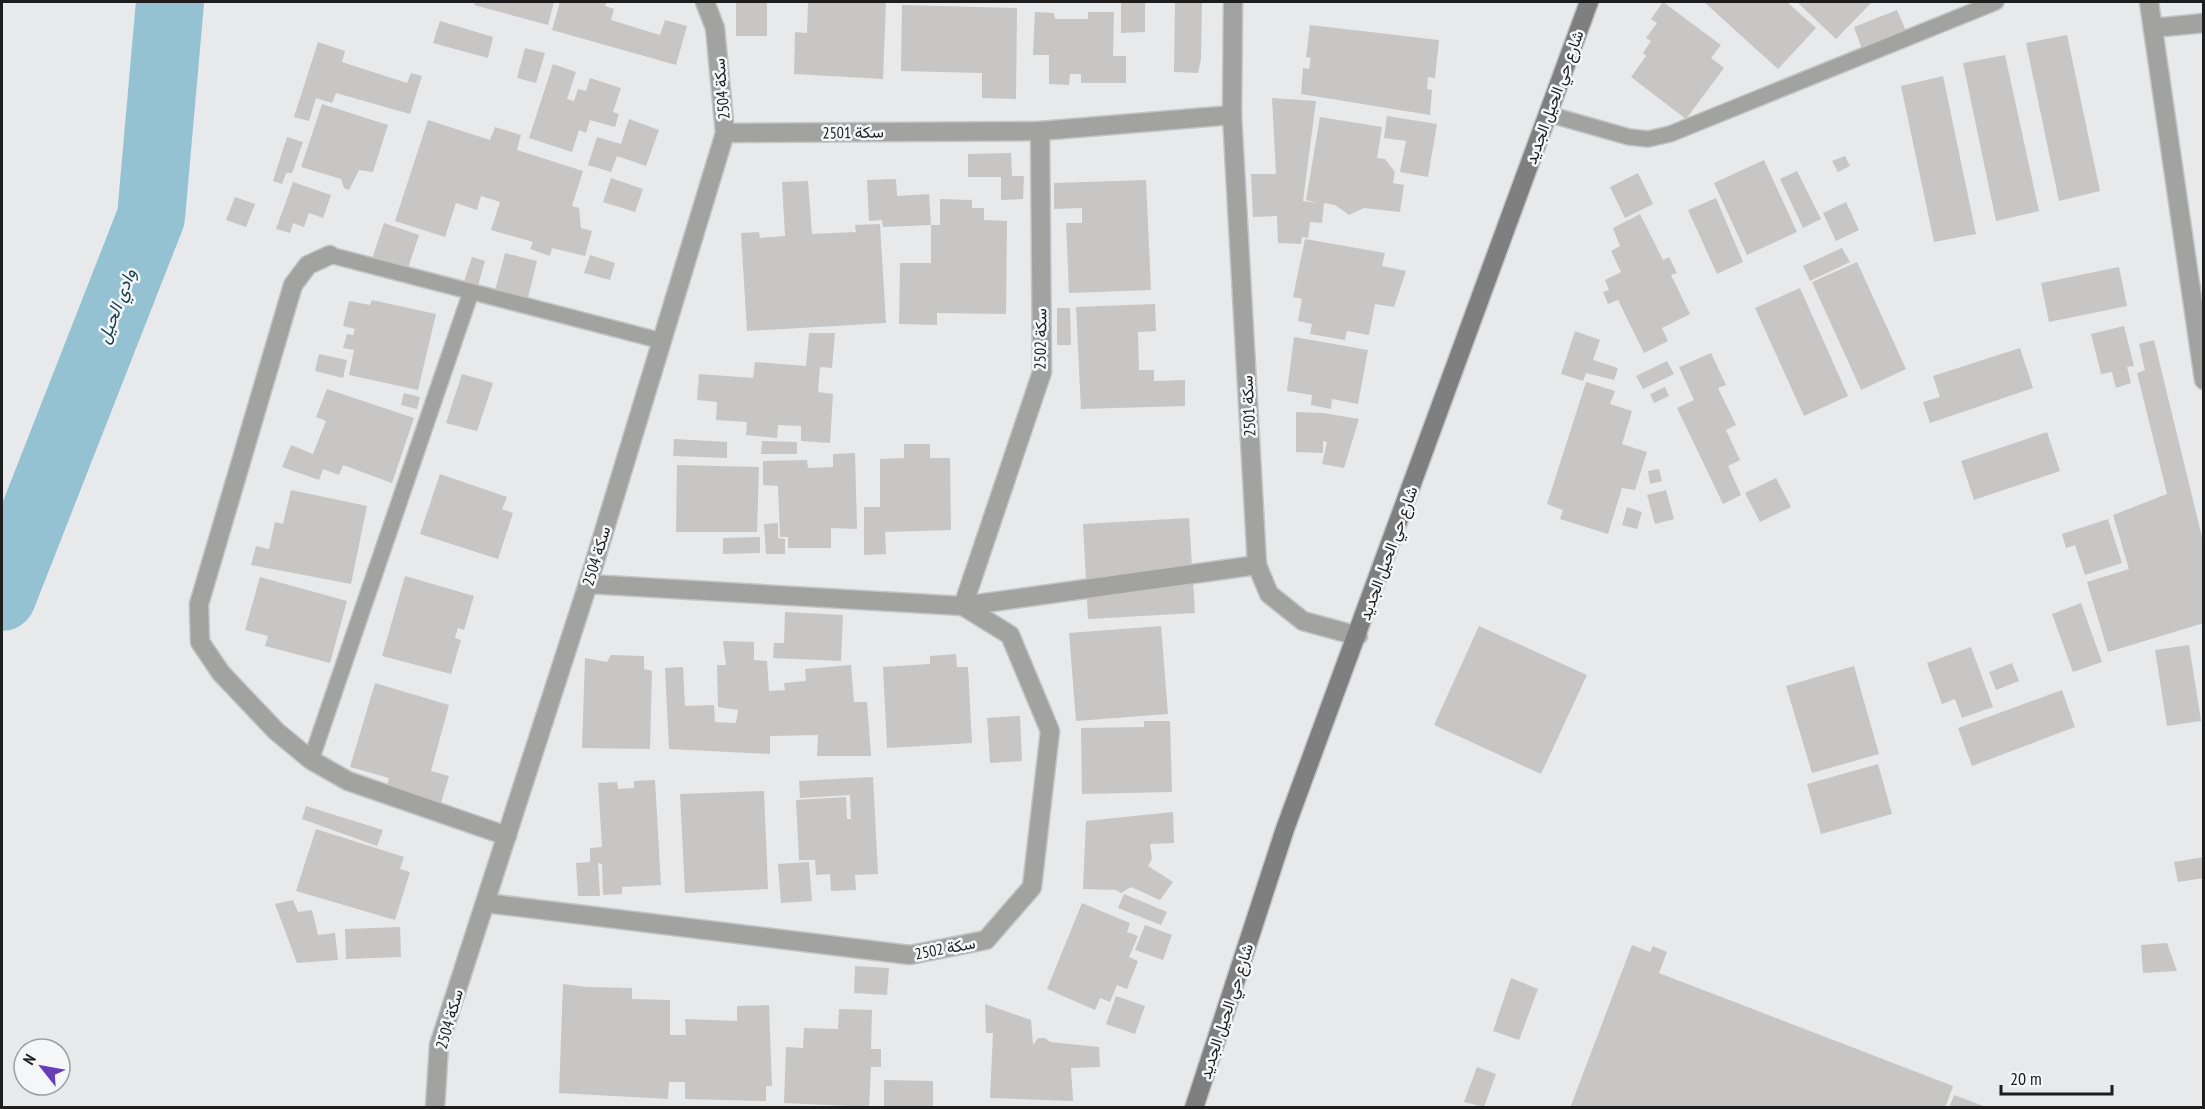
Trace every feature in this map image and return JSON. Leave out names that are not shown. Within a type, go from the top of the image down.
[{"type":"street","name":"سكة 2504","points":[[435,1107],[439,1045],[588,584],[725,133],[716,27],[705,2]]},
{"type":"street","name":"سكة 2501","points":[[1233,2],[1232,115],[1257,565],[1269,594],[1303,621],[1358,636]]},
{"type":"street","name":"شارع حي الحيل الجديد","points":[[1194,1107],[1285,829],[1358,636],[1589,2]]},
{"type":"street","points":[[2149,2],[2204,380]]},
{"type":"street","points":[[2153,28],[2204,22]]},
{"type":"street","name":"سكة 2501","points":[[725,133],[1040,131],[1232,115]]},
{"type":"street","name":"سكة 2502","points":[[963,606],[1041,372],[1040,131]]},
{"type":"street","points":[[330,255],[308,265],[293,285],[199,604],[200,642],[221,673],[276,731],[311,760],[348,781],[507,836]]},
{"type":"street","name":"سكة 2502","points":[[588,584],[963,606],[1257,565]]},
{"type":"street","name":"سكة 2502","points":[[486,903],[910,956],[986,940],[1032,887],[1050,731],[1010,635],[963,606]]},
{"type":"lane","points":[[1548,114],[1629,137],[1648,139],[1670,134],[1996,2]]},
{"type":"lane","points":[[330,255],[662,341]]},
{"type":"lane","points":[[311,760],[471,292]]},
{"type":"building","points":[[475,2],[554,2],[548,25],[474,5]]},
{"type":"building","points":[[560,2],[607,2],[605,6],[614,9],[611,20],[660,35],[665,20],[687,26],[676,65],[552,30]]},
{"type":"building","points":[[736,2],[767,2],[767,36],[736,36]]},
{"type":"building","points":[[808,2],[886,2],[883,79],[794,74],[795,32],[807,33]]},
{"type":"building","points":[[1121,2],[1145,2],[1145,32],[1121,33]]},
{"type":"building","points":[[1175,2],[1202,2],[1201,59],[1198,73],[1174,72]]},
{"type":"building","points":[[1663,2],[1721,45],[1711,58],[1724,68],[1686,119],[1631,77],[1646,56],[1643,53],[1651,41],[1646,38],[1657,23],[1651,19]]},
{"type":"building","points":[[1704,2],[1787,2],[1816,28],[1778,69]]},
{"type":"building","points":[[1797,2],[1872,2],[1836,39]]},
{"type":"building","points":[[902,5],[1017,8],[1016,99],[982,98],[982,73],[901,71]]},
{"type":"building","points":[[1897,10],[1906,31],[1862,49],[1854,27]]},
{"type":"building","points":[[1035,12],[1054,13],[1055,19],[1088,19],[1088,12],[1114,12],[1113,56],[1126,56],[1126,83],[1081,83],[1081,74],[1070,74],[1069,85],[1049,84],[1049,55],[1033,55]]},
{"type":"building","points":[[440,21],[493,37],[488,58],[433,43]]},
{"type":"building","points":[[1310,25],[1439,40],[1435,78],[1428,77],[1427,89],[1432,90],[1430,115],[1301,94],[1303,68],[1309,69],[1311,58],[1306,57]]},
{"type":"building","points":[[2067,35],[2100,191],[2059,201],[2026,43]]},
{"type":"building","points":[[318,42],[345,51],[342,62],[407,83],[411,73],[422,76],[410,114],[336,93],[332,103],[316,98],[309,121],[294,117]]},
{"type":"building","points":[[525,48],[545,53],[536,83],[517,78]]},
{"type":"building","points":[[2005,55],[2039,211],[1996,221],[1963,63]]},
{"type":"building","points":[[553,64],[576,72],[567,99],[574,101],[578,89],[586,91],[590,78],[621,88],[613,112],[619,114],[615,127],[590,120],[586,133],[579,130],[572,152],[529,138]]},
{"type":"building","points":[[1943,76],[1976,234],[1934,242],[1901,86]]},
{"type":"building","points":[[1272,98],[1316,101],[1303,201],[1317,203],[1306,200],[1320,117],[1382,127],[1377,158],[1385,159],[1395,172],[1393,183],[1404,185],[1400,212],[1364,208],[1349,215],[1335,205],[1324,203],[1322,223],[1310,222],[1308,238],[1302,237],[1301,244],[1278,243],[1277,216],[1253,217],[1251,174],[1276,174]]},
{"type":"building","points":[[322,104],[388,125],[373,172],[359,170],[349,190],[344,188],[341,179],[301,167]]},
{"type":"building","points":[[1387,116],[1437,124],[1428,177],[1400,172],[1406,141],[1384,138]]},
{"type":"building","points":[[629,119],[659,130],[646,166],[617,156],[611,172],[588,165],[597,137],[621,144]]},
{"type":"building","points":[[428,120],[490,140],[495,127],[521,135],[517,150],[583,171],[572,206],[579,208],[581,228],[592,231],[585,256],[552,248],[550,256],[530,249],[533,242],[491,230],[500,202],[481,196],[477,210],[456,203],[445,237],[395,221]]},
{"type":"building","points":[[287,137],[303,142],[292,173],[286,173],[282,184],[273,181]]},
{"type":"building","points":[[1011,153],[1012,176],[1024,176],[1023,199],[1001,200],[1001,177],[968,177],[968,154]]},
{"type":"building","points":[[1845,156],[1850,166],[1838,172],[1832,161]]},
{"type":"building","points":[[1764,160],[1797,232],[1747,255],[1714,183]]},
{"type":"building","points":[[1797,171],[1821,219],[1803,228],[1780,179]]},
{"type":"building","points":[[1638,173],[1653,204],[1625,218],[1610,187]]},
{"type":"building","points":[[611,178],[643,189],[635,212],[603,202]]},
{"type":"building","points":[[896,179],[897,196],[929,194],[931,225],[883,227],[882,220],[869,221],[867,180]]},
{"type":"building","points":[[1146,180],[1151,290],[1069,293],[1066,223],[1082,223],[1082,208],[1054,209],[1054,183]]},
{"type":"building","points":[[808,181],[812,234],[856,232],[855,225],[880,224],[886,323],[747,331],[741,233],[759,232],[760,238],[785,236],[782,182]]},
{"type":"building","points":[[293,182],[331,195],[323,218],[309,213],[304,227],[293,223],[290,233],[276,229]]},
{"type":"building","points":[[235,197],[255,204],[246,227],[226,220]]},
{"type":"building","points":[[1716,198],[1743,262],[1717,274],[1688,210]]},
{"type":"building","points":[[940,199],[972,200],[972,208],[984,208],[984,220],[1007,221],[1006,314],[937,313],[937,325],[899,324],[900,263],[931,263],[931,225],[940,225]]},
{"type":"building","points":[[1846,202],[1859,230],[1836,241],[1823,213]]},
{"type":"building","points":[[1640,214],[1663,260],[1669,257],[1677,273],[1671,275],[1690,314],[1662,328],[1668,341],[1644,353],[1618,300],[1608,304],[1603,292],[1609,290],[1605,280],[1621,272],[1611,251],[1620,246],[1613,228]]},
{"type":"building","points":[[384,223],[419,235],[407,271],[372,259]]},
{"type":"building","points":[[1305,239],[1385,253],[1382,266],[1406,271],[1394,307],[1375,304],[1369,335],[1347,331],[1345,340],[1310,334],[1312,324],[1298,321],[1302,299],[1293,297]]},
{"type":"building","points":[[1842,248],[1850,262],[1810,281],[1803,266]]},
{"type":"building","points":[[505,253],[537,261],[526,306],[493,298]]},
{"type":"building","points":[[590,255],[615,263],[610,280],[584,273]]},
{"type":"building","points":[[472,257],[485,261],[476,293],[462,288]]},
{"type":"building","points":[[1857,262],[1906,369],[1861,390],[1812,282]]},
{"type":"building","points":[[2119,267],[2127,306],[2049,322],[2041,283]]},
{"type":"building","points":[[1800,288],[1848,396],[1804,416],[1755,308]]},
{"type":"building","points":[[372,300],[436,314],[418,390],[349,375],[354,350],[343,348],[347,334],[353,335],[355,329],[343,326],[349,301],[370,305]]},
{"type":"building","points":[[1155,304],[1156,331],[1138,332],[1139,370],[1154,370],[1154,381],[1185,380],[1185,406],[1081,409],[1076,307]]},
{"type":"building","points":[[1057,308],[1070,308],[1071,345],[1057,345]]},
{"type":"building","points":[[2124,326],[2134,366],[2127,367],[2131,383],[2116,388],[2112,372],[2101,374],[2091,334]]},
{"type":"building","points":[[1575,331],[1600,340],[1593,360],[1618,368],[1614,380],[1586,373],[1583,381],[1561,374]]},
{"type":"building","points":[[809,333],[835,333],[832,368],[820,367],[818,392],[833,394],[830,443],[801,441],[801,426],[778,425],[777,438],[746,435],[747,422],[716,420],[717,402],[697,400],[699,374],[753,378],[755,362],[806,366]]},
{"type":"building","points":[[1294,337],[1368,350],[1358,404],[1332,399],[1331,409],[1311,405],[1312,395],[1287,391]]},
{"type":"building","points":[[2154,340],[2202,537],[2204,623],[2108,652],[2087,582],[2129,569],[2113,515],[2167,494],[2137,373],[2145,370],[2139,344]]},
{"type":"building","points":[[2020,348],[2033,388],[1930,423],[1923,402],[1940,397],[1933,376]]},
{"type":"building","points":[[1711,353],[1726,385],[1718,388],[1736,425],[1726,430],[1740,460],[1728,466],[1741,495],[1723,504],[1677,408],[1694,400],[1679,367]]},
{"type":"building","points":[[319,354],[347,360],[343,378],[315,371]]},
{"type":"building","points":[[1667,361],[1674,374],[1643,389],[1636,376]]},
{"type":"building","points":[[462,374],[493,383],[477,431],[446,423]]},
{"type":"building","points":[[1586,382],[1615,391],[1610,404],[1632,411],[1622,444],[1647,452],[1635,490],[1622,488],[1608,534],[1560,519],[1563,510],[1547,504]]},
{"type":"building","points":[[1665,387],[1669,396],[1654,403],[1650,394]]},
{"type":"building","points":[[327,389],[414,418],[392,483],[343,465],[339,475],[323,469],[319,480],[282,467],[291,445],[313,454],[326,421],[316,417]]},
{"type":"building","points":[[404,393],[420,397],[417,409],[401,405]]},
{"type":"building","points":[[1296,412],[1323,413],[1359,419],[1344,468],[1322,464],[1327,442],[1323,441],[1323,453],[1296,452]]},
{"type":"building","points":[[2047,432],[2060,471],[1974,500],[1961,461]]},
{"type":"building","points":[[674,439],[727,442],[727,458],[673,456]]},
{"type":"building","points":[[762,441],[797,442],[797,454],[761,454]]},
{"type":"building","points":[[904,444],[930,444],[930,458],[950,458],[951,530],[885,532],[886,554],[864,555],[864,507],[880,507],[880,459],[904,458]]},
{"type":"building","points":[[855,453],[857,529],[831,528],[831,548],[788,548],[788,537],[780,537],[778,486],[763,485],[763,461],[807,460],[808,468],[833,467],[833,454]]},
{"type":"building","points":[[677,465],[759,467],[757,532],[676,532]]},
{"type":"building","points":[[1659,469],[1662,481],[1650,484],[1648,471]]},
{"type":"building","points":[[440,474],[507,497],[502,509],[513,513],[498,559],[420,534]]},
{"type":"building","points":[[1776,478],[1791,507],[1760,522],[1745,493]]},
{"type":"building","points":[[291,490],[367,506],[351,584],[251,565],[256,546],[269,549],[275,522],[283,524]]},
{"type":"building","points":[[1666,490],[1674,519],[1655,524],[1647,495]]},
{"type":"building","points":[[1627,507],[1642,512],[1637,529],[1622,525]]},
{"type":"building","points":[[1189,518],[1195,613],[1088,619],[1083,524]]},
{"type":"building","points":[[2108,519],[2122,563],[2085,575],[2075,545],[2066,548],[2062,534]]},
{"type":"building","points":[[778,523],[778,538],[785,539],[785,554],[766,554],[764,524]]},
{"type":"building","points":[[760,537],[760,553],[723,554],[723,538]]},
{"type":"building","points":[[405,576],[474,596],[464,630],[458,628],[455,638],[461,640],[451,674],[382,656]]},
{"type":"building","points":[[260,577],[347,601],[330,663],[265,646],[268,636],[245,630]]},
{"type":"building","points":[[2081,603],[2102,662],[2073,672],[2052,614]]},
{"type":"building","points":[[785,612],[843,615],[841,661],[773,658],[774,643],[784,643]]},
{"type":"building","points":[[1161,626],[1168,714],[1076,721],[1069,633]]},
{"type":"building","points":[[1479,626],[1587,675],[1541,774],[1434,725]]},
{"type":"building","points":[[723,641],[754,642],[754,660],[767,661],[769,691],[785,690],[784,683],[806,681],[805,669],[851,665],[854,702],[867,702],[871,756],[817,756],[818,735],[770,736],[770,754],[669,749],[665,668],[683,667],[685,706],[714,705],[715,722],[736,723],[738,710],[718,707],[717,665],[726,665]]},
{"type":"building","points":[[2189,645],[2201,721],[2167,726],[2155,650]]},
{"type":"building","points":[[1971,647],[1993,707],[1962,718],[1955,699],[1942,704],[1927,663]]},
{"type":"building","points":[[956,654],[957,667],[968,667],[972,743],[887,748],[883,667],[930,664],[930,656]]},
{"type":"building","points":[[611,655],[644,656],[644,669],[652,671],[650,749],[582,748],[585,658],[607,662]]},
{"type":"building","points":[[2012,663],[2019,681],[1996,690],[1989,672]]},
{"type":"building","points":[[1854,666],[1879,754],[1812,773],[1786,686]]},
{"type":"building","points":[[375,683],[449,705],[431,771],[449,776],[441,803],[386,788],[389,778],[350,767]]},
{"type":"building","points":[[2062,690],[2075,727],[1972,766],[1958,728]]},
{"type":"building","points":[[1020,716],[1022,761],[990,763],[987,718]]},
{"type":"building","points":[[1144,721],[1170,721],[1172,792],[1082,794],[1081,728],[1144,727]]},
{"type":"building","points":[[1878,764],[1892,814],[1821,834],[1807,784]]},
{"type":"building","points":[[873,777],[878,874],[855,875],[856,890],[831,891],[830,874],[816,875],[815,860],[799,860],[796,800],[846,797],[847,819],[851,819],[850,795],[800,798],[799,781]]},
{"type":"building","points":[[655,780],[661,885],[622,887],[622,894],[603,895],[602,864],[598,863],[600,896],[578,896],[576,863],[590,862],[590,848],[602,847],[598,783],[617,782],[618,789],[634,788],[634,781]]},
{"type":"building","points":[[764,791],[768,889],[685,893],[680,794]]},
{"type":"building","points":[[306,806],[383,830],[377,846],[302,819]]},
{"type":"building","points":[[1173,812],[1174,843],[1150,844],[1152,859],[1148,866],[1173,882],[1160,900],[1131,887],[1121,893],[1116,890],[1083,889],[1086,821]]},
{"type":"building","points":[[316,829],[404,857],[400,869],[410,872],[395,920],[296,891]]},
{"type":"building","points":[[2204,857],[2204,878],[2178,882],[2174,862]]},
{"type":"building","points":[[809,862],[812,901],[781,903],[778,864]]},
{"type":"building","points":[[1124,894],[1167,912],[1161,925],[1118,908]]},
{"type":"building","points":[[293,900],[298,912],[312,910],[318,935],[335,933],[338,960],[297,963],[275,904]]},
{"type":"building","points":[[1082,903],[1130,923],[1127,932],[1138,936],[1129,957],[1138,961],[1127,989],[1117,985],[1110,1002],[1100,998],[1095,1010],[1047,989]]},
{"type":"building","points":[[1145,925],[1172,935],[1163,960],[1135,950]]},
{"type":"building","points":[[400,927],[401,957],[346,959],[345,929]]},
{"type":"building","points":[[2167,943],[2177,971],[2143,973],[2141,945]]},
{"type":"building","points":[[1632,945],[1650,952],[1653,946],[1667,952],[1659,973],[1953,1086],[1945,1108],[1570,1108]]},
{"type":"building","points":[[855,966],[889,968],[887,995],[854,993]]},
{"type":"building","points":[[1511,978],[1538,989],[1519,1040],[1493,1031]]},
{"type":"building","points":[[563,984],[632,988],[632,999],[670,1000],[670,1035],[686,1035],[685,1019],[737,1021],[737,1006],[769,1005],[772,1086],[766,1086],[766,1101],[685,1099],[685,1082],[669,1082],[668,1099],[559,1093]]},
{"type":"building","points":[[1116,996],[1145,1006],[1135,1034],[1106,1024]]},
{"type":"building","points":[[985,1004],[1031,1020],[1033,1045],[1038,1038],[1045,1038],[1050,1042],[1099,1047],[1100,1067],[1071,1068],[1073,1101],[990,1098],[993,1033],[986,1033]]},
{"type":"building","points":[[839,1009],[872,1010],[871,1049],[881,1049],[881,1067],[871,1067],[869,1107],[784,1103],[786,1047],[803,1048],[804,1028],[838,1029]]},
{"type":"building","points":[[1477,1067],[1496,1074],[1484,1107],[1464,1102]]},
{"type":"building","points":[[884,1080],[933,1081],[933,1107],[884,1107]]},
{"type":"building","points":[[1954,1095],[1986,1107],[1986,1108],[1949,1108]]},
{"type":"waterway","name":"وادي الحيل","points":[[2,597],[151,217],[170,2]]}]
